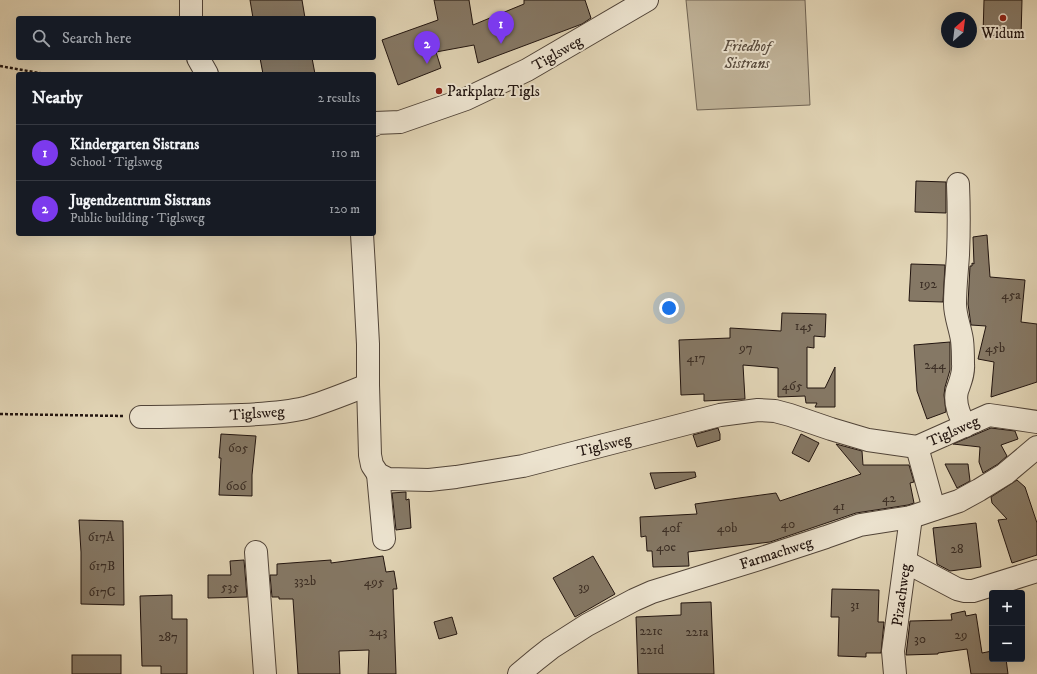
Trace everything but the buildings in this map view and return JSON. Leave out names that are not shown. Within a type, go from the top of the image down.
[{"type":"street","points":[[191,0],[191,16]]},
{"type":"street","name":"Tiglsweg","points":[[376,124],[400,122],[466,100],[527,70],[647,0]]},
{"type":"street","points":[[199,60],[206,72]]},
{"type":"street","points":[[958,184],[959,226],[955,304],[962,340],[963,365],[962,379],[957,394],[957,400],[959,415],[965,426]]},
{"type":"street","points":[[362,236],[368,344],[370,455],[372,466],[378,474],[384,539]]},
{"type":"street","name":"Tiglsweg","points":[[141,417],[226,415],[284,411],[309,406],[368,385]]},
{"type":"street","name":"Tiglsweg","points":[[378,474],[388,479],[429,480],[523,466],[720,415],[758,410],[774,411],[790,415],[868,440],[917,447],[989,415],[1037,422]]},
{"type":"street","name":"Tiglsweg","points":[[917,447],[934,509]]},
{"type":"street","name":"Farmachweg","points":[[519,674],[551,648],[581,629],[634,600],[652,592],[762,558],[860,525],[911,517],[959,501],[1005,474],[1037,447]]},
{"type":"street","name":"Pizachweg","points":[[896,674],[893,651],[911,517]]},
{"type":"street","points":[[256,552],[265,674]]},
{"type":"street","points":[[906,562],[957,589],[964,591],[973,591],[1037,571]]},
{"type":"path","points":[[0,66],[34,72]]},
{"type":"path","points":[[0,414],[141,417]]},
{"type":"green space","name":"Friedhof Sistrans","points":[[686,0],[805,0],[810,105],[697,110]]},
{"type":"place","name":"Widum","points":[[1003,18]]},
{"type":"place","name":"Kindergarten Sistrans","points":[[501,44]]},
{"type":"place","name":"Jugendzentrum Sistrans","points":[[427,64]]},
{"type":"place","name":"Parkplatz Tigls","points":[[439,91]]}]
